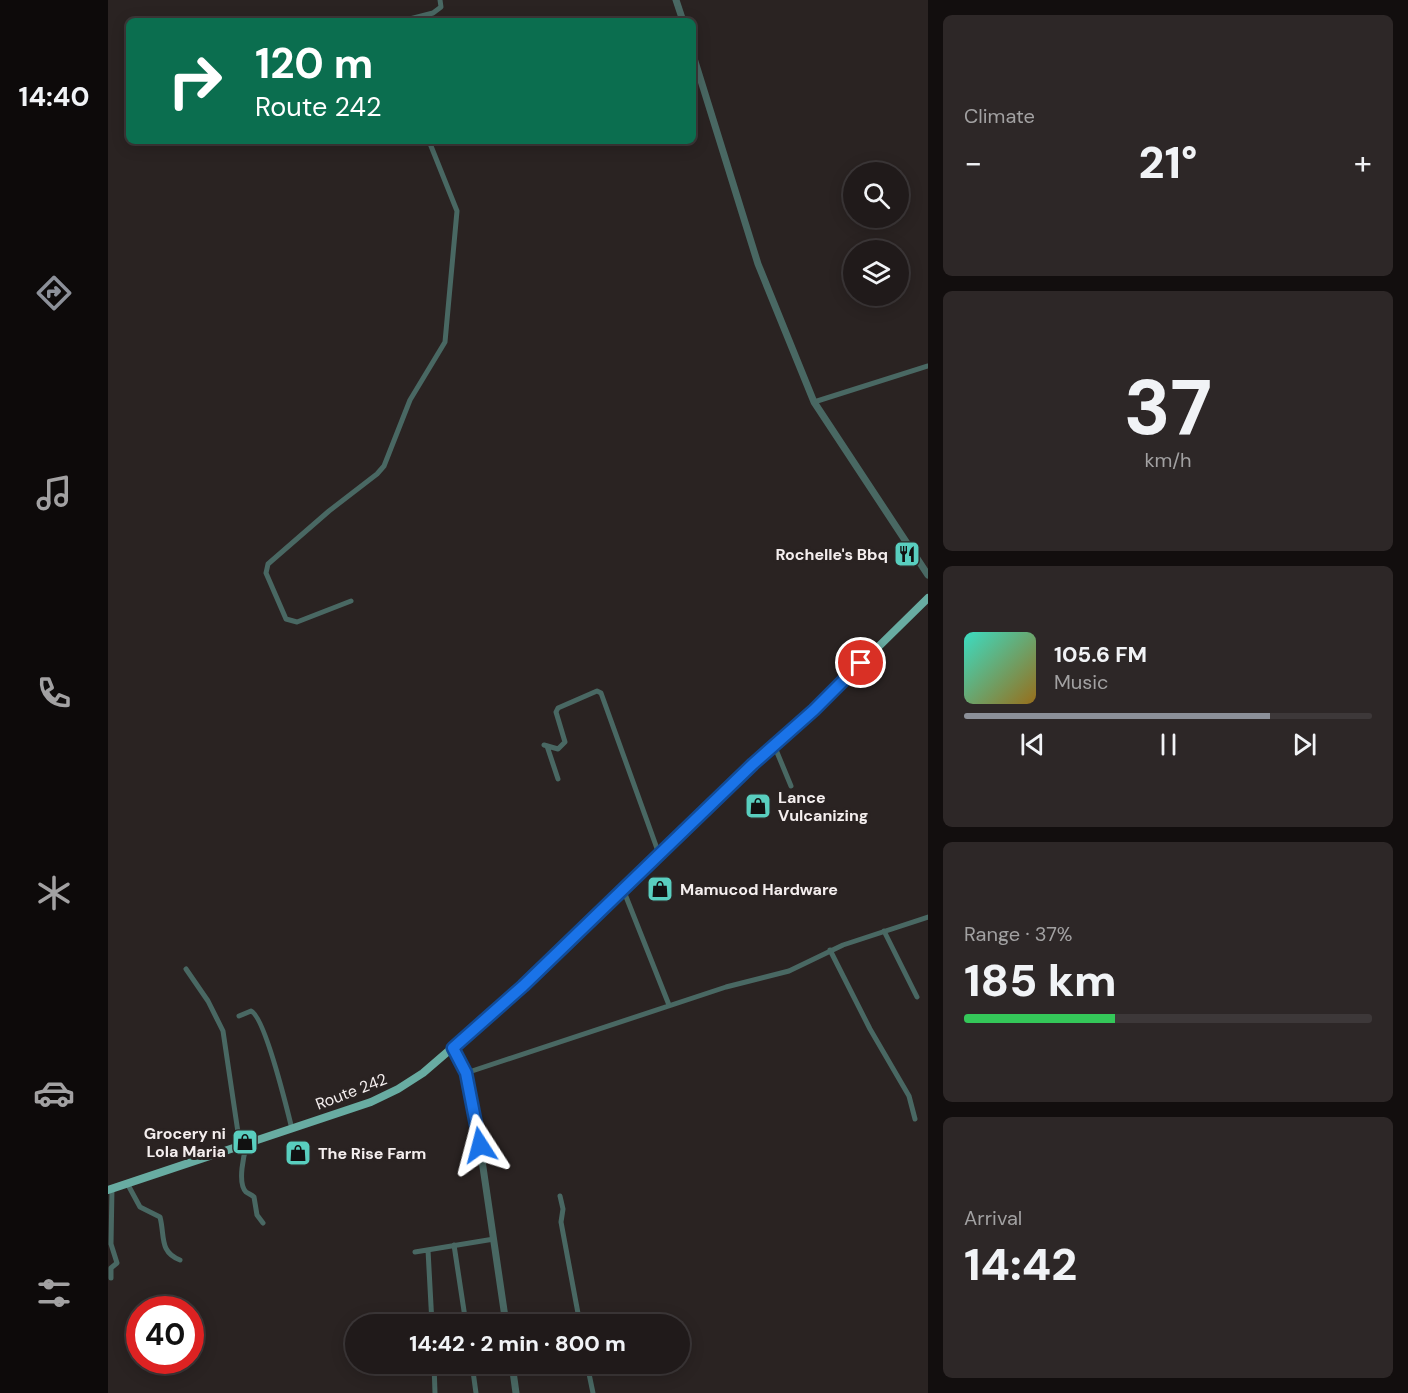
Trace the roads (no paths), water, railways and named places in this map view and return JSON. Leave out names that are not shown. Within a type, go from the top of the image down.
[{"type":"main road","name":"Route 242","points":[[110,1189],[385,1096],[423,1073],[510,998],[774,745],[814,710],[928,598]]},
{"type":"street","points":[[414,18],[434,13],[441,8],[440,0]]},
{"type":"street","points":[[676,0],[682,18]]},
{"type":"street","points":[[696,65],[758,264],[814,402],[928,575]]},
{"type":"street","points":[[351,601],[297,622],[291,622],[286,620],[266,573],[266,567],[384,466],[410,400],[445,342],[457,211],[430,144]]},
{"type":"street","points":[[814,402],[928,366]]},
{"type":"street","points":[[558,779],[545,745],[555,749],[561,748],[565,742],[556,712],[558,708],[597,691],[601,693],[659,854]]},
{"type":"street","points":[[774,745],[791,786]]},
{"type":"street","points":[[622,889],[669,1005]]},
{"type":"street","points":[[466,1073],[669,1005],[736,984],[789,971],[830,950],[928,917]]},
{"type":"street","points":[[884,931],[918,998]]},
{"type":"street","points":[[830,950],[870,1029],[909,1096],[915,1119]]},
{"type":"street","points":[[186,969],[208,1001],[223,1031],[243,1145],[241,1167],[244,1185],[246,1192],[254,1197],[257,1215],[263,1222]]},
{"type":"street","points":[[239,1016],[252,1011],[256,1014],[267,1041],[292,1129]]},
{"type":"street","points":[[453,1048],[466,1073],[475,1111],[505,1314]]},
{"type":"street","points":[[129,1183],[137,1204],[160,1217],[166,1250],[171,1257],[180,1260]]},
{"type":"street","points":[[110,1189],[111,1244],[117,1263],[111,1268],[111,1278]]},
{"type":"street","points":[[560,1196],[563,1209],[561,1222],[578,1314]]},
{"type":"street","points":[[415,1252],[494,1239]]},
{"type":"street","points":[[454,1245],[464,1314]]},
{"type":"street","points":[[428,1250],[431,1314]]},
{"type":"street","points":[[434,1374],[435,1393]]},
{"type":"street","points":[[473,1374],[476,1393]]},
{"type":"street","points":[[513,1374],[516,1393]]},
{"type":"street","points":[[589,1374],[593,1393]]},
{"type":"place","name":"Rochelle's Bbq","points":[[907,554]]},
{"type":"place","name":"Lance Vulcanizing","points":[[758,806]]},
{"type":"place","name":"Mamucod Hardware","points":[[660,889]]},
{"type":"place","name":"Grocery ni Lola Maria","points":[[245,1142]]},
{"type":"place","name":"The Rise Farm","points":[[298,1153]]}]
